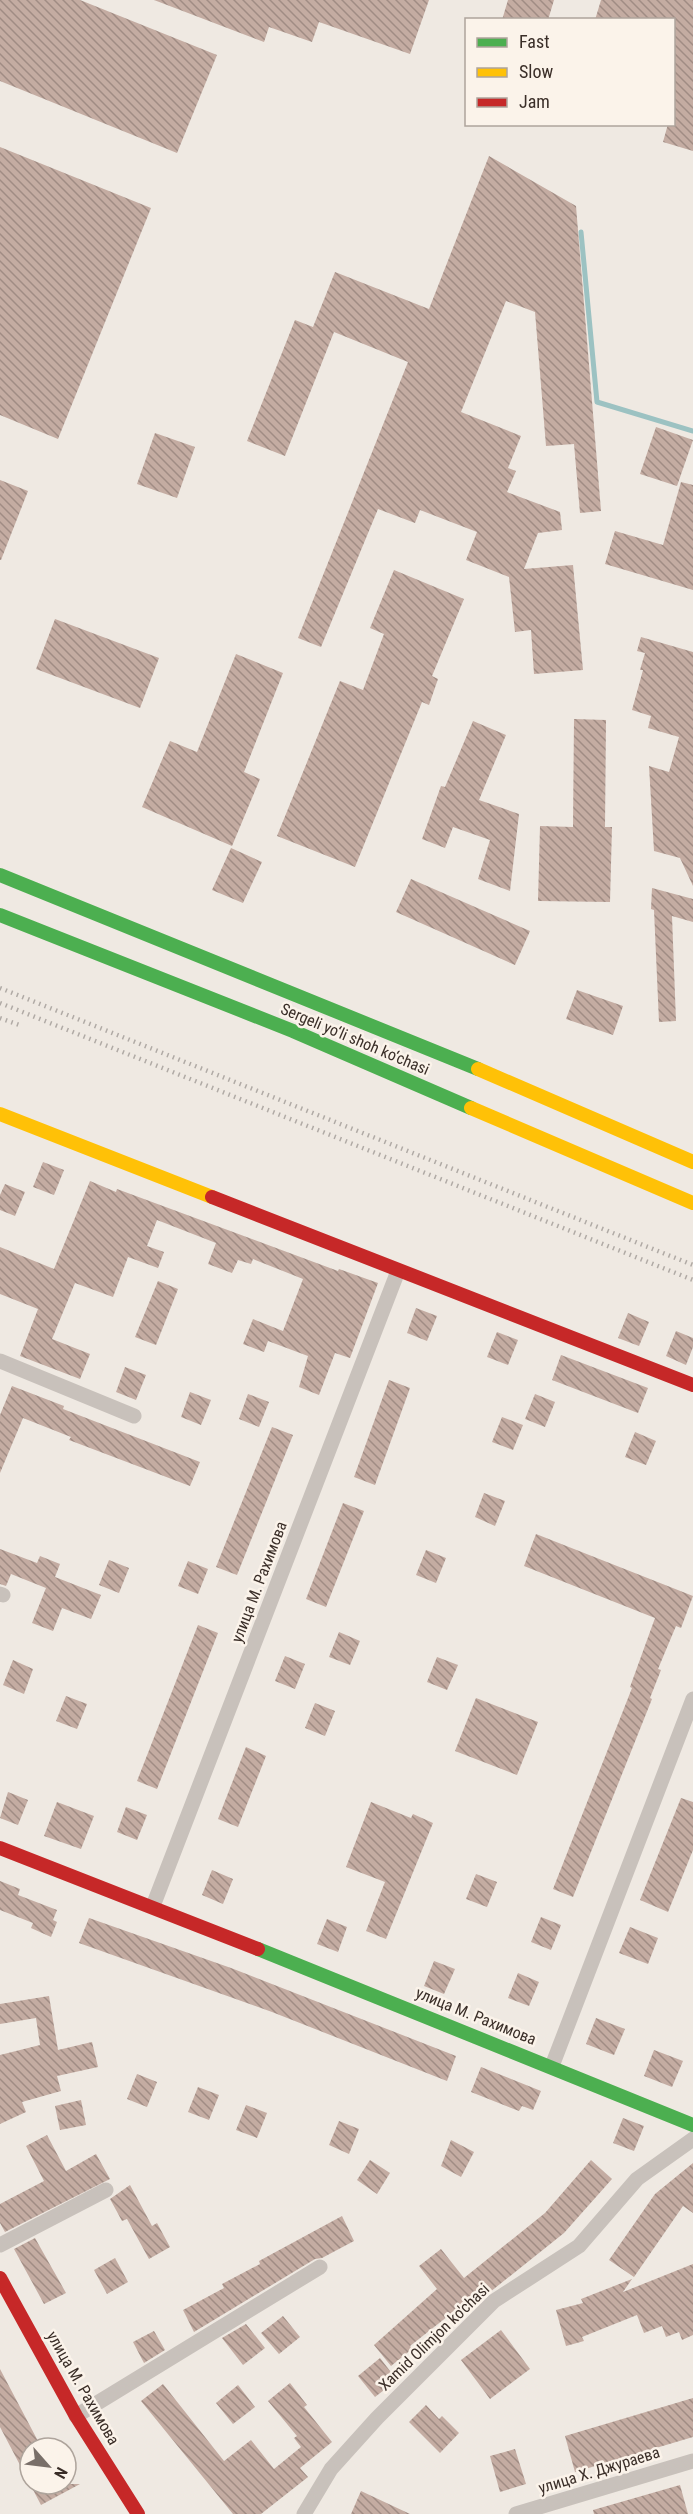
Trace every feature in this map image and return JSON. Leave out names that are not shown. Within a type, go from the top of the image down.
[{"type":"street","name":"Sergeli yo‘li shoh ko‘chasi","points":[[0,875],[527,1089],[693,1162]]},
{"type":"street","name":"Sergeli yo‘li shoh ko‘chasi","points":[[0,915],[293,1031],[693,1203]]},
{"type":"street","points":[[0,1114],[693,1385]]},
{"type":"street","name":"улица М. Рахимова","points":[[153,1906],[398,1271]]},
{"type":"street","points":[[0,1361],[134,1416]]},
{"type":"street","name":"улица М. Рахимова","points":[[552,2066],[693,1699]]},
{"type":"street","name":"улица М. Рахимова","points":[[0,1848],[153,1906],[693,2125]]},
{"type":"street","name":"Xamid Olimjon ko'chasi","points":[[304,2514],[331,2469],[377,2418],[494,2301],[579,2246],[637,2179],[693,2139]]},
{"type":"street","points":[[0,2245],[106,2190]]},
{"type":"street","points":[[76,2416],[320,2267]]},
{"type":"street","name":"улица М. Рахимова","points":[[0,2278],[76,2416],[138,2514]]},
{"type":"street","name":"улица Х. Джураева","points":[[516,2514],[693,2461]]},
{"type":"building","points":[[0,0],[80,0],[217,55],[177,153],[0,81]]},
{"type":"building","points":[[154,0],[429,0],[410,54],[319,22],[312,42],[269,27],[264,42]]},
{"type":"building","points":[[508,0],[554,0],[549,18],[503,18]]},
{"type":"building","points":[[601,0],[693,0],[693,151],[663,142],[667,126],[675,126],[675,18],[596,18]]},
{"type":"building","points":[[0,147],[151,208],[58,439],[0,415]]},
{"type":"building","points":[[489,156],[576,206],[601,511],[580,513],[574,444],[546,446],[535,312],[506,301],[461,412],[521,436],[508,468],[516,471],[507,492],[560,512],[562,530],[538,533],[524,569],[573,565],[583,670],[534,674],[531,630],[515,632],[509,577],[466,560],[477,532],[420,510],[415,523],[378,509],[321,647],[298,638],[408,362],[334,332],[285,456],[247,441],[295,320],[313,327],[335,272],[429,309]]},
{"type":"building","points":[[656,427],[693,440],[677,486],[640,474]]},
{"type":"building","points":[[155,433],[195,447],[177,498],[137,484]]},
{"type":"building","points":[[0,480],[28,491],[1,560],[0,560]]},
{"type":"building","points":[[681,482],[693,485],[693,590],[605,564],[615,531],[663,545]]},
{"type":"building","points":[[394,570],[464,599],[432,676],[438,679],[429,705],[422,702],[355,867],[277,836],[340,681],[363,690],[384,634],[370,628]]},
{"type":"building","points":[[55,619],[159,658],[140,708],[36,669]]},
{"type":"building","points":[[641,637],[693,652],[693,886],[680,858],[654,851],[649,766],[669,772],[679,737],[648,728],[651,716],[632,710],[643,670],[640,670],[645,653],[637,651]]},
{"type":"building","points":[[236,654],[283,673],[244,772],[260,779],[232,846],[142,807],[170,741],[197,752]]},
{"type":"building","points":[[574,719],[606,720],[605,827],[612,827],[610,902],[538,901],[540,826],[573,827]]},
{"type":"building","points":[[473,721],[506,735],[479,800],[519,814],[510,891],[478,879],[490,840],[453,827],[445,848],[422,839],[441,786],[445,787]]},
{"type":"building","points":[[231,848],[262,862],[243,903],[212,890]]},
{"type":"building","points":[[411,879],[530,931],[515,965],[396,912]]},
{"type":"building","points":[[652,888],[693,899],[693,922],[672,916],[676,1021],[659,1022],[654,910],[651,909]]},
{"type":"building","points":[[577,990],[623,1006],[613,1035],[566,1019]]},
{"type":"building","points":[[43,1162],[64,1170],[54,1195],[33,1187]]},
{"type":"building","points":[[90,1181],[338,1271],[339,1269],[378,1283],[350,1358],[335,1353],[319,1395],[299,1387],[308,1356],[268,1341],[264,1352],[243,1344],[253,1319],[283,1331],[303,1279],[253,1259],[251,1264],[238,1260],[232,1273],[208,1264],[216,1243],[157,1220],[147,1246],[164,1252],[158,1268],[128,1257],[113,1297],[75,1283],[52,1339],[90,1354],[80,1379],[20,1356],[38,1309],[0,1294],[0,1247],[54,1269]]},
{"type":"building","points":[[5,1184],[25,1192],[15,1216],[0,1210],[0,1195]]},
{"type":"building","points":[[158,1281],[178,1289],[156,1345],[135,1337]]},
{"type":"building","points":[[416,1308],[437,1316],[427,1341],[407,1333]]},
{"type":"building","points":[[628,1313],[649,1322],[639,1346],[618,1338]]},
{"type":"building","points":[[676,1331],[693,1338],[693,1347],[686,1365],[666,1356]]},
{"type":"building","points":[[497,1332],[518,1340],[508,1365],[487,1357]]},
{"type":"building","points":[[561,1355],[648,1388],[638,1413],[552,1380]]},
{"type":"building","points":[[125,1367],[146,1375],[136,1400],[116,1392]]},
{"type":"building","points":[[389,1380],[410,1388],[375,1485],[354,1477]]},
{"type":"building","points":[[12,1386],[64,1406],[63,1409],[200,1462],[190,1486],[69,1440],[71,1437],[23,1418],[0,1473],[0,1415]]},
{"type":"building","points":[[190,1392],[211,1400],[201,1425],[181,1417]]},
{"type":"building","points":[[248,1394],[269,1402],[259,1427],[239,1419]]},
{"type":"building","points":[[535,1394],[555,1402],[545,1427],[525,1419]]},
{"type":"building","points":[[502,1417],[523,1425],[513,1450],[492,1442]]},
{"type":"building","points":[[272,1427],[293,1435],[237,1575],[216,1567]]},
{"type":"building","points":[[635,1432],[656,1441],[646,1465],[625,1457]]},
{"type":"building","points":[[484,1493],[505,1501],[495,1526],[475,1517]]},
{"type":"building","points":[[343,1503],[364,1511],[326,1607],[306,1599]]},
{"type":"building","points":[[536,1534],[693,1596],[681,1628],[676,1626],[658,1669],[661,1670],[650,1698],[652,1699],[573,1897],[553,1889],[632,1688],[630,1687],[655,1618],[524,1566]]},
{"type":"building","points":[[0,1549],[37,1563],[40,1556],[60,1564],[55,1577],[101,1595],[91,1619],[62,1608],[53,1631],[32,1623],[46,1588],[11,1574],[6,1586],[0,1584]]},
{"type":"building","points":[[426,1550],[446,1558],[436,1583],[416,1575]]},
{"type":"building","points":[[109,1560],[129,1568],[119,1593],[99,1585]]},
{"type":"building","points":[[188,1561],[208,1569],[198,1594],[178,1586]]},
{"type":"building","points":[[198,1625],[218,1633],[157,1789],[137,1781]]},
{"type":"building","points":[[339,1632],[360,1641],[350,1665],[329,1657]]},
{"type":"building","points":[[285,1656],[305,1664],[295,1689],[275,1681]]},
{"type":"building","points":[[437,1657],[458,1665],[447,1690],[427,1682]]},
{"type":"building","points":[[13,1660],[33,1669],[24,1694],[3,1685]]},
{"type":"building","points":[[66,1696],[87,1704],[77,1729],[56,1721]]},
{"type":"building","points":[[476,1698],[538,1722],[517,1775],[455,1751]]},
{"type":"building","points":[[315,1703],[335,1711],[325,1736],[305,1728]]},
{"type":"building","points":[[246,1747],[266,1756],[238,1827],[218,1819]]},
{"type":"building","points":[[8,1792],[28,1800],[18,1825],[0,1818]]},
{"type":"building","points":[[681,1798],[693,1802],[693,1850],[668,1912],[640,1900]]},
{"type":"building","points":[[57,1802],[94,1816],[81,1849],[44,1836]]},
{"type":"building","points":[[371,1802],[411,1818],[413,1814],[433,1823],[386,1939],[366,1931],[385,1882],[346,1867]]},
{"type":"building","points":[[126,1807],[147,1815],[137,1840],[117,1832]]},
{"type":"building","points":[[212,1870],[233,1879],[223,1904],[202,1895]]},
{"type":"building","points":[[476,1874],[497,1882],[487,1907],[466,1899]]},
{"type":"building","points":[[0,1881],[20,1889],[18,1895],[57,1910],[53,1920],[57,1922],[51,1937],[31,1928],[33,1923],[0,1910]]},
{"type":"building","points":[[541,1917],[561,1925],[551,1950],[531,1942]]},
{"type":"building","points":[[89,1918],[231,1968],[456,2056],[447,2081],[272,2012],[79,1943]]},
{"type":"building","points":[[327,1919],[347,1927],[338,1952],[317,1944]]},
{"type":"building","points":[[630,1927],[658,1938],[648,1964],[619,1953]]},
{"type":"building","points":[[434,1961],[455,1969],[444,1994],[424,1986]]},
{"type":"building","points":[[518,1973],[539,1982],[529,2006],[508,1998]]},
{"type":"building","points":[[49,1996],[58,2050],[92,2042],[98,2067],[57,2076],[61,2091],[22,2102],[26,2112],[0,2124],[0,2055],[40,2045],[36,2018],[0,2024],[0,2004]]},
{"type":"building","points":[[596,2018],[625,2029],[614,2055],[586,2044]]},
{"type":"building","points":[[654,2050],[683,2061],[672,2087],[644,2076]]},
{"type":"building","points":[[481,2067],[541,2091],[533,2110],[522,2106],[519,2111],[471,2092]]},
{"type":"building","points":[[137,2074],[157,2082],[147,2107],[127,2099]]},
{"type":"building","points":[[198,2087],[219,2095],[209,2120],[188,2112]]},
{"type":"building","points":[[81,2100],[86,2125],[60,2130],[55,2106]]},
{"type":"building","points":[[246,2105],[267,2113],[257,2138],[236,2130]]},
{"type":"building","points":[[623,2118],[644,2126],[634,2151],[613,2143]]},
{"type":"building","points":[[339,2121],[359,2129],[349,2154],[329,2145]]},
{"type":"building","points":[[47,2135],[66,2171],[96,2154],[110,2179],[5,2232],[0,2223],[0,2204],[44,2181],[26,2146]]},
{"type":"building","points":[[451,2140],[474,2152],[461,2177],[441,2166]]},
{"type":"building","points":[[370,2160],[390,2173],[377,2194],[357,2180]]},
{"type":"building","points":[[591,2160],[612,2179],[564,2233],[480,2300],[476,2294],[410,2346],[412,2349],[391,2366],[374,2345],[437,2289],[419,2266],[441,2249],[464,2278],[545,2213]]},
{"type":"building","points":[[693,2163],[693,2213],[683,2206],[634,2277],[609,2260],[655,2194]]},
{"type":"building","points":[[130,2185],[152,2226],[157,2223],[170,2247],[149,2259],[127,2219],[122,2221],[110,2199]]},
{"type":"building","points":[[342,2216],[354,2241],[322,2258],[315,2259],[194,2332],[183,2310],[224,2288],[222,2284],[260,2264],[259,2261]]},
{"type":"building","points":[[35,2238],[66,2293],[44,2304],[14,2249]]},
{"type":"building","points":[[115,2258],[128,2282],[107,2294],[94,2270]]},
{"type":"building","points":[[693,2264],[693,2335],[682,2340],[679,2332],[666,2337],[662,2326],[644,2333],[637,2315],[582,2337],[584,2341],[566,2346],[556,2310],[583,2303],[581,2299],[632,2279],[623,2292]]},
{"type":"building","points":[[283,2316],[300,2337],[279,2354],[261,2333]]},
{"type":"building","points":[[246,2324],[265,2348],[243,2365],[222,2338]]},
{"type":"building","points":[[501,2330],[530,2369],[490,2399],[461,2360]]},
{"type":"building","points":[[154,2331],[165,2350],[144,2363],[133,2342]]},
{"type":"building","points":[[380,2358],[397,2380],[375,2397],[358,2376]]},
{"type":"building","points":[[0,2369],[35,2436],[18,2436],[18,2461],[0,2427]]},
{"type":"building","points":[[290,2383],[307,2405],[304,2407],[332,2442],[300,2468],[308,2477],[261,2514],[233,2514],[141,2401],[163,2384],[224,2461],[251,2440],[274,2469],[301,2447],[294,2438],[297,2436],[268,2401]]},
{"type":"building","points":[[238,2385],[255,2407],[233,2424],[216,2403]]},
{"type":"building","points":[[693,2398],[693,2437],[575,2472],[565,2436]]},
{"type":"building","points":[[426,2405],[439,2419],[442,2416],[459,2433],[440,2453],[409,2422]]},
{"type":"building","points":[[515,2449],[526,2484],[500,2492],[490,2456]]},
{"type":"building","points":[[680,2485],[688,2514],[594,2514],[593,2510]]},
{"type":"building","points":[[361,2491],[410,2514],[351,2514]]},
{"type":"building","points":[[36,2496],[58,2496],[41,2505]]},
{"type":"waterway","points":[[581,232],[597,402],[693,431]]},
{"type":"railway","points":[[0,988],[693,1265]]},
{"type":"railway","points":[[0,1003],[693,1280]]},
{"type":"railway","points":[[0,1018],[22,1026]]},
{"type":"traffic: fast","points":[[0,875],[478,1069]]},
{"type":"traffic: fast","points":[[0,915],[293,1031],[471,1108]]},
{"type":"traffic: fast","points":[[258,1949],[693,2125]]},
{"type":"traffic: slow","points":[[478,1069],[693,1162]]},
{"type":"traffic: slow","points":[[471,1108],[693,1203]]},
{"type":"traffic: slow","points":[[0,1114],[212,1197]]},
{"type":"traffic: jam","points":[[212,1197],[693,1385]]},
{"type":"traffic: jam","points":[[0,1848],[258,1949]]},
{"type":"traffic: jam","points":[[0,2278],[76,2416],[138,2514]]}]
